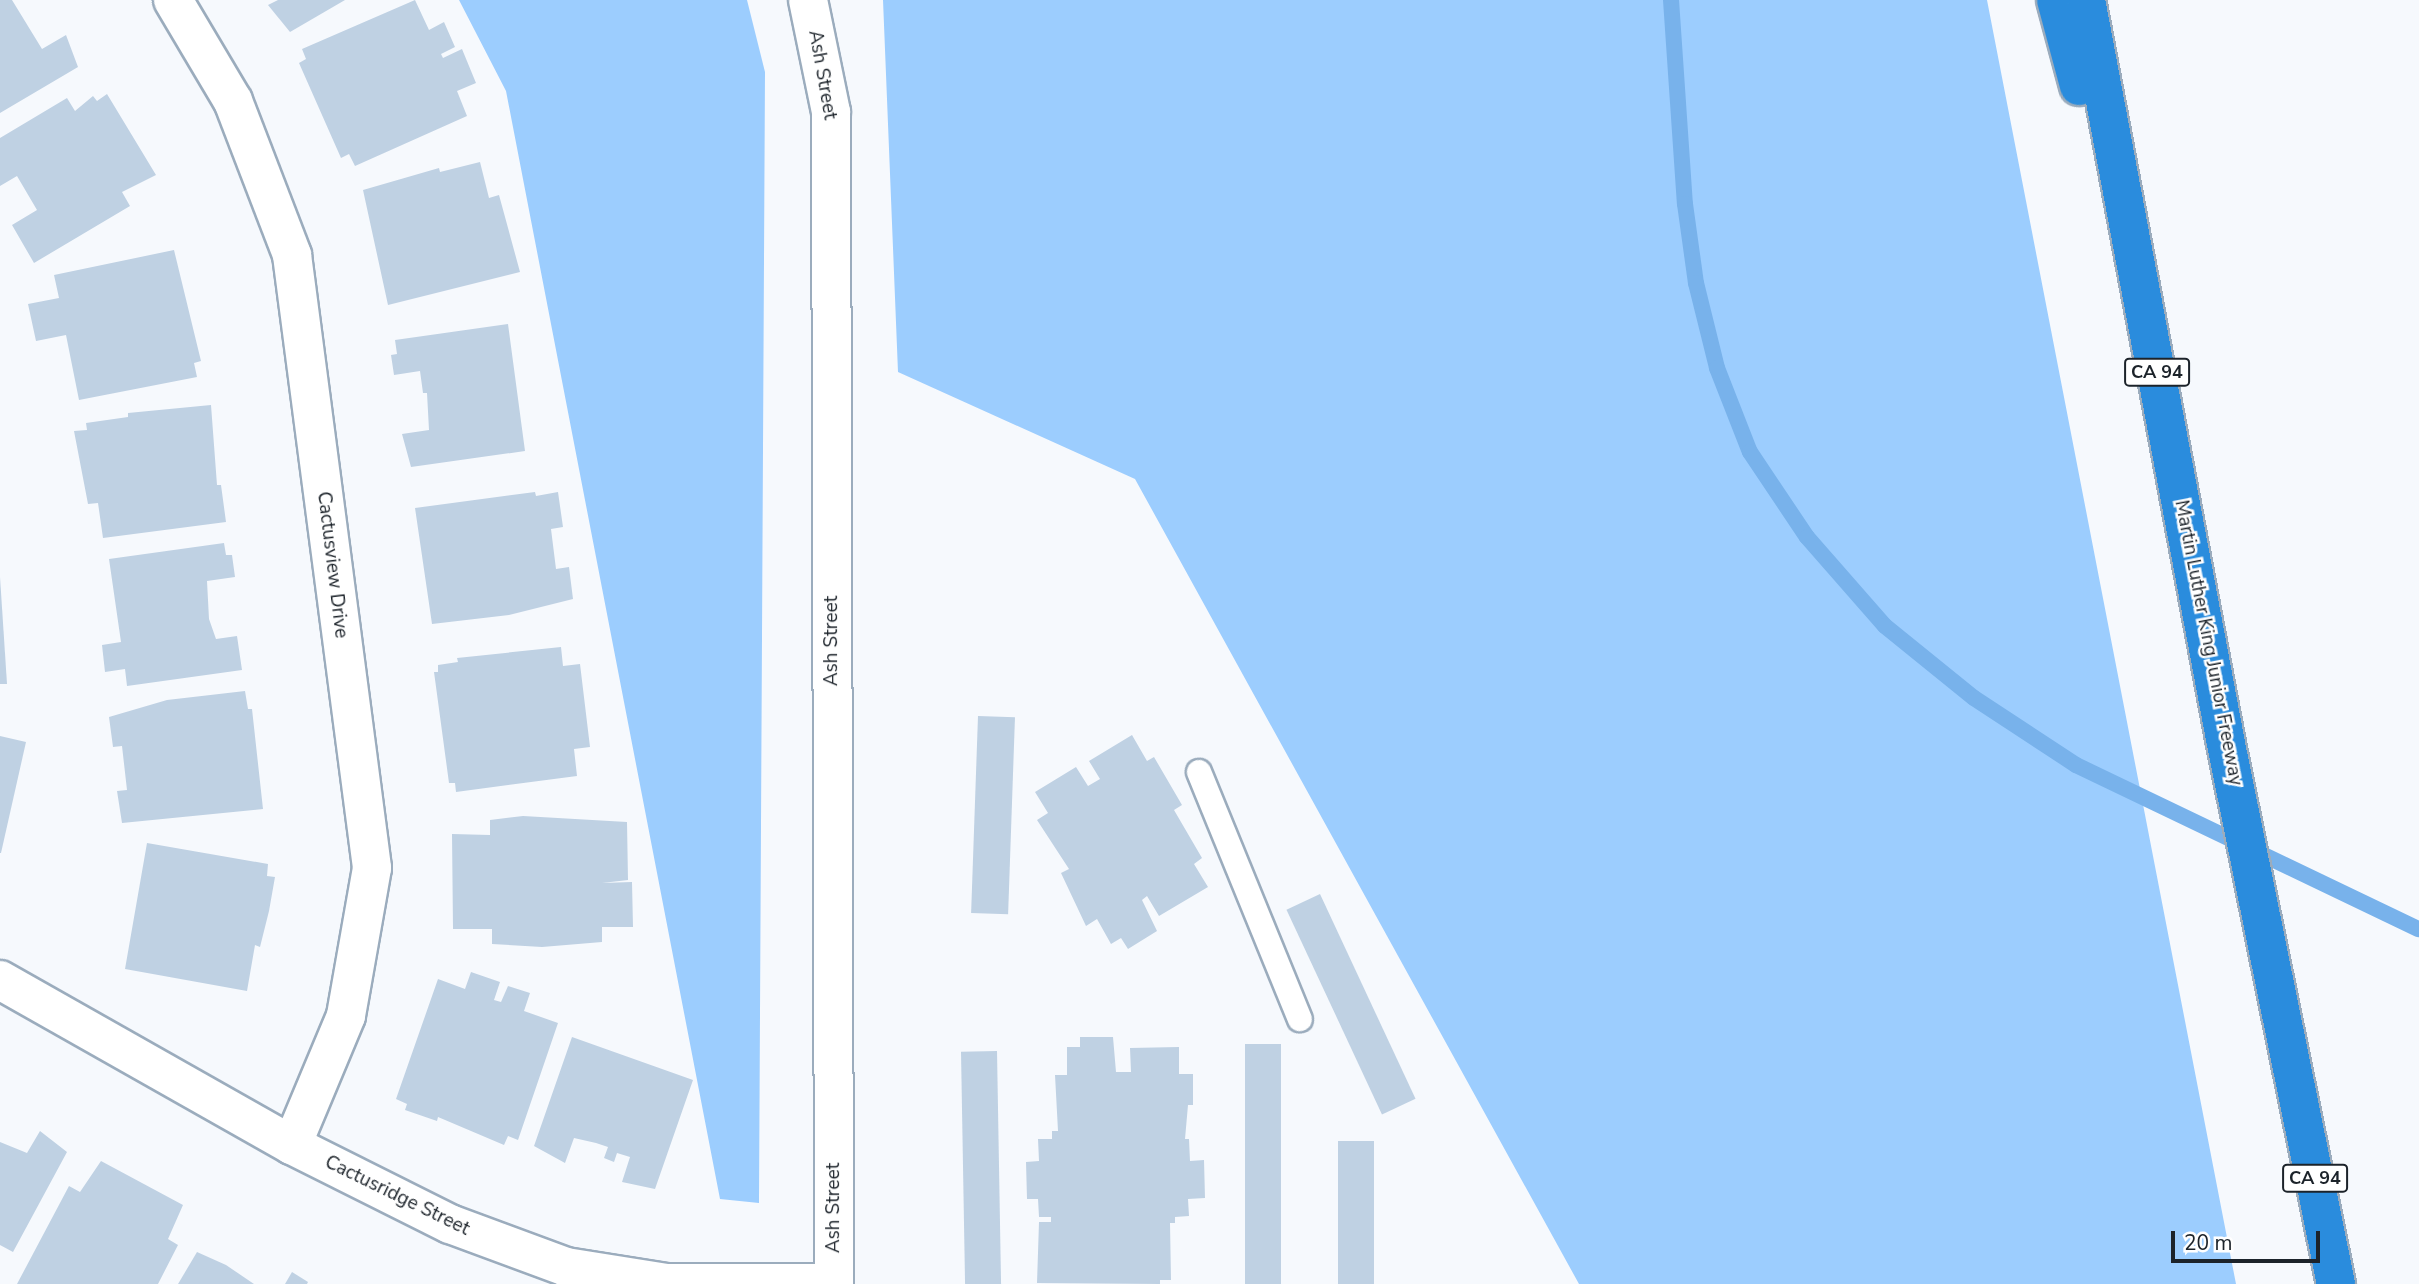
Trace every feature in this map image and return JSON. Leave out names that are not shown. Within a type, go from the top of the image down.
[{"type":"highway","points":[[2056,0],[2164,409]]},
{"type":"highway","name":"Martin Luther King Junior Freeway","points":[[2086,0],[2226,744],[2336,1284]]},
{"type":"street","name":"Cactusview Drive","points":[[173,0],[233,101],[292,255],[372,868],[346,1016],[292,1145]]},
{"type":"street","name":"Ash Street","points":[[808,0],[831,111],[834,1283]]},
{"type":"street","name":"Cactusridge Street","points":[[0,980],[292,1145],[450,1224],[566,1267],[667,1283],[834,1283]]},
{"type":"lane","points":[[1199,772],[1300,1019]]},
{"type":"shaded area","points":[[459,0],[747,0],[765,72],[759,1203],[720,1199],[506,91]]},
{"type":"shaded area","points":[[883,0],[1987,0],[2236,1284],[1579,1284],[1135,479],[898,372]]},
{"type":"building","points":[[0,0],[12,0],[42,49],[66,35],[78,67],[0,113]]},
{"type":"building","points":[[278,0],[345,0],[290,32],[268,5]]},
{"type":"building","points":[[415,0],[429,30],[444,22],[455,47],[441,54],[443,58],[462,49],[476,83],[457,91],[467,116],[355,166],[349,154],[341,158],[299,63],[306,59],[302,49]]},
{"type":"building","points":[[107,94],[156,175],[122,192],[130,206],[34,263],[12,225],[37,210],[17,176],[0,186],[0,138],[67,98],[75,111],[93,96],[97,101]]},
{"type":"building","points":[[480,162],[489,198],[499,195],[520,272],[388,305],[363,190],[439,168],[440,172]]},
{"type":"building","points":[[174,250],[201,361],[194,363],[197,377],[79,400],[66,335],[36,341],[28,304],[59,298],[54,275]]},
{"type":"building","points":[[508,324],[525,451],[411,467],[402,434],[429,430],[427,393],[423,393],[420,371],[394,375],[391,355],[397,354],[395,340]]},
{"type":"building","points":[[211,405],[217,485],[221,485],[226,522],[103,538],[98,503],[88,504],[74,431],[87,430],[86,423],[128,417],[128,413]]},
{"type":"building","points":[[535,492],[536,496],[558,492],[563,527],[551,529],[556,569],[569,567],[573,599],[509,615],[432,624],[415,508]]},
{"type":"building","points":[[224,543],[226,555],[232,555],[235,577],[207,581],[209,619],[216,639],[237,636],[242,670],[127,686],[125,669],[105,672],[102,645],[121,642],[109,559]]},
{"type":"building","points":[[0,577],[7,684],[0,684]]},
{"type":"building","points":[[561,647],[563,666],[580,664],[590,747],[574,749],[577,776],[456,792],[455,783],[449,783],[434,672],[438,672],[438,665],[458,662],[457,658]]},
{"type":"building","points":[[245,691],[248,709],[252,709],[263,809],[122,823],[117,791],[127,790],[122,746],[113,747],[109,717],[167,700]]},
{"type":"building","points":[[978,716],[1015,717],[1008,914],[971,913]]},
{"type":"building","points":[[1132,735],[1147,761],[1154,757],[1182,805],[1174,810],[1202,858],[1194,864],[1208,887],[1159,916],[1147,896],[1142,900],[1157,931],[1128,949],[1121,938],[1111,944],[1097,919],[1086,926],[1061,873],[1069,869],[1037,820],[1048,813],[1035,792],[1076,767],[1088,786],[1100,779],[1089,761]]},
{"type":"building","points":[[0,736],[26,742],[1,853],[0,853]]},
{"type":"building","points":[[523,816],[627,822],[628,880],[602,883],[632,882],[633,927],[602,927],[602,942],[542,947],[492,944],[492,929],[453,929],[452,834],[490,835],[490,820]]},
{"type":"building","points":[[147,843],[268,864],[267,876],[275,877],[260,947],[255,945],[247,991],[125,969]]},
{"type":"building","points":[[1320,894],[1416,1099],[1382,1114],[1286,910]]},
{"type":"building","points":[[471,972],[500,982],[494,1000],[501,1002],[508,986],[530,993],[524,1011],[558,1023],[518,1140],[508,1136],[504,1145],[438,1117],[437,1121],[405,1110],[407,1104],[396,1099],[438,979],[465,989]]},
{"type":"building","points":[[572,1037],[693,1080],[655,1189],[622,1182],[630,1157],[617,1153],[614,1162],[604,1158],[608,1147],[574,1138],[565,1163],[534,1146]]},
{"type":"building","points":[[1080,1037],[1113,1037],[1116,1072],[1131,1072],[1130,1048],[1179,1047],[1179,1074],[1193,1074],[1193,1105],[1188,1105],[1185,1139],[1189,1139],[1190,1161],[1204,1160],[1205,1198],[1188,1199],[1189,1216],[1175,1217],[1175,1223],[1170,1223],[1171,1280],[1160,1280],[1160,1284],[1037,1283],[1039,1222],[1051,1222],[1051,1217],[1039,1217],[1038,1199],[1027,1199],[1026,1162],[1039,1161],[1038,1139],[1052,1139],[1052,1131],[1058,1131],[1055,1075],[1067,1075],[1067,1047],[1080,1047]]},
{"type":"building","points":[[1245,1044],[1281,1044],[1281,1284],[1245,1284]]},
{"type":"building","points":[[997,1051],[1001,1284],[965,1284],[961,1052]]},
{"type":"building","points":[[40,1131],[67,1152],[13,1252],[0,1245],[0,1142],[27,1153]]},
{"type":"building","points":[[1338,1141],[1374,1141],[1374,1284],[1338,1284]]},
{"type":"building","points":[[101,1161],[183,1205],[168,1239],[178,1245],[158,1284],[17,1284],[69,1186],[80,1192]]},
{"type":"building","points":[[197,1252],[226,1265],[254,1284],[178,1284]]},
{"type":"building","points":[[292,1272],[308,1282],[307,1284],[285,1284]]},
{"type":"waterway","points":[[1671,0],[1685,204],[1696,283],[1717,368],[1750,452],[1807,537],[1885,626],[1974,698],[2076,765],[2419,929]]}]
